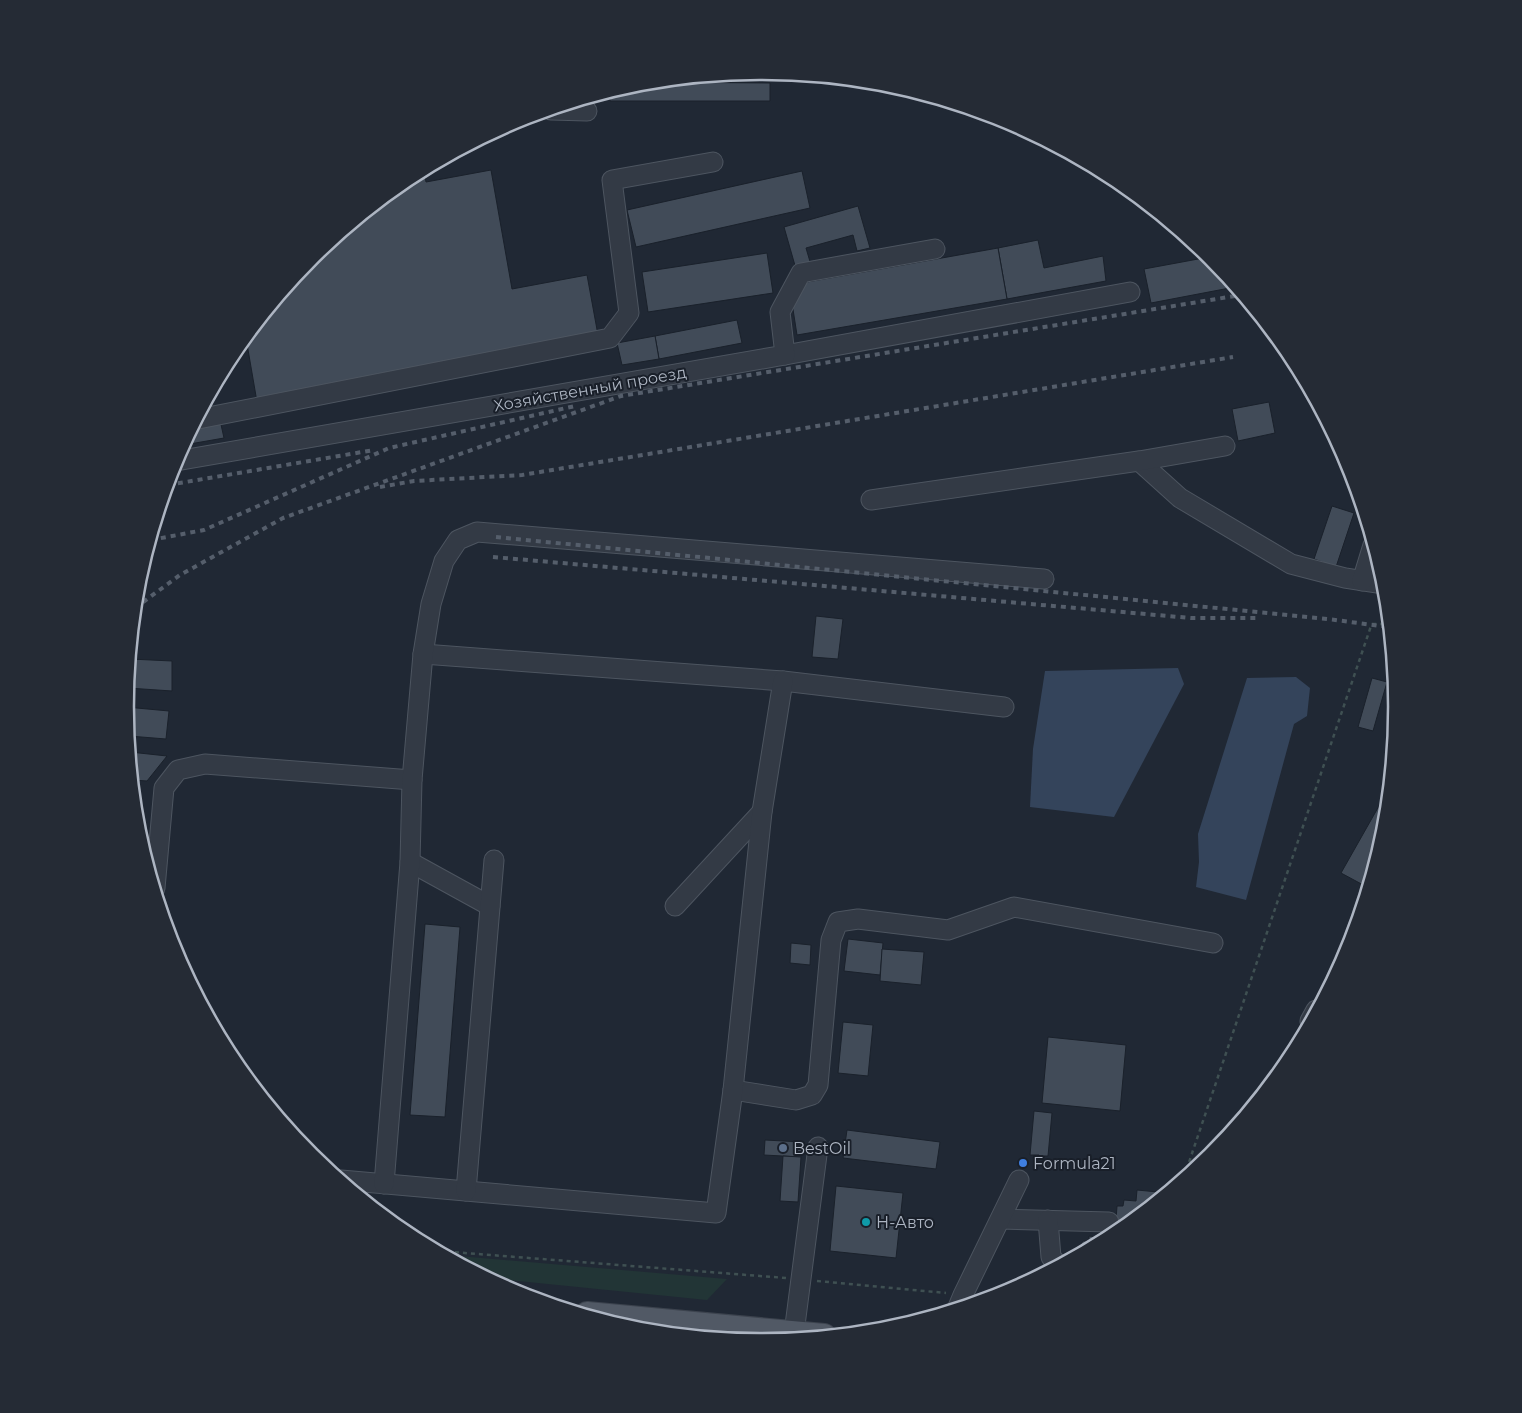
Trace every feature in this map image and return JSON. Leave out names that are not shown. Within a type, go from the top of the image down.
[{"type":"main road","points":[[622,1317],[787,1332]]},
{"type":"street","points":[[568,110],[587,111]]},
{"type":"street","points":[[205,418],[610,338],[628,313],[612,180],[713,162]]},
{"type":"street","points":[[784,355],[780,312],[801,274],[935,249]]},
{"type":"street","name":"Хозяйственный проезд","points":[[185,459],[784,355],[1130,292]]},
{"type":"street","points":[[871,500],[1139,461],[1225,446]]},
{"type":"street","points":[[1139,461],[1180,498],[1291,564],[1345,578],[1375,583]]},
{"type":"street","points":[[384,1184],[410,862],[412,780],[423,654],[431,604],[444,561],[458,540],[477,532],[1044,579]]},
{"type":"street","points":[[1362,581],[1369,558]]},
{"type":"street","points":[[423,654],[783,681],[1004,707]]},
{"type":"street","points":[[352,1181],[716,1213],[733,1090],[762,812],[783,681]]},
{"type":"street","points":[[157,871],[164,788],[178,770],[205,764],[412,780]]},
{"type":"street","points":[[675,906],[762,812]]},
{"type":"street","points":[[466,1191],[494,860]]},
{"type":"street","points":[[410,862],[490,906]]},
{"type":"street","points":[[733,1090],[796,1100],[812,1095],[818,1085],[830,940],[838,922],[858,919],[948,930],[1014,906],[1213,943]]},
{"type":"street","points":[[794,1332],[818,1147]]},
{"type":"street","points":[[953,1300],[963,1295],[1019,1180]]},
{"type":"street","points":[[1000,1219],[1109,1222]]},
{"type":"street","points":[[1048,1220],[1051,1257],[1053,1260]]},
{"type":"path","points":[[1188,1165],[1371,626],[1373,624],[1382,624]]},
{"type":"path","points":[[454,1252],[782,1278]]},
{"type":"path","points":[[823,1282],[953,1300]]},
{"type":"shaded area","points":[[462,1256],[727,1279],[707,1300],[510,1280]]},
{"type":"water","points":[[1178,668],[1184,684],[1114,817],[1030,807],[1033,749],[1045,671]]},
{"type":"water","points":[[1296,677],[1310,688],[1307,716],[1294,724],[1246,900],[1196,887],[1199,862],[1198,834],[1247,678]]},
{"type":"building","points":[[705,82],[770,83],[770,101],[610,101],[610,99],[679,85]]},
{"type":"building","points":[[491,170],[512,289],[587,275],[598,335],[323,385],[324,390],[257,402],[248,348],[264,325],[318,263],[348,235],[380,209],[425,178],[426,182]]},
{"type":"building","points":[[802,171],[810,208],[636,247],[627,210]]},
{"type":"building","points":[[858,206],[870,248],[857,251],[853,235],[806,248],[811,265],[796,269],[784,227]]},
{"type":"building","points":[[1038,240],[1044,268],[1103,256],[1106,281],[1007,299],[998,248]]},
{"type":"building","points":[[998,248],[1007,299],[797,335],[792,303],[807,282]]},
{"type":"building","points":[[767,253],[773,293],[648,312],[642,272]]},
{"type":"building","points":[[1199,259],[1228,288],[1151,303],[1144,269]]},
{"type":"building","points":[[737,320],[742,343],[659,359],[655,336]]},
{"type":"building","points":[[655,336],[659,359],[622,365],[617,343]]},
{"type":"building","points":[[1269,402],[1275,433],[1238,441],[1232,409]]},
{"type":"building","points":[[220,420],[224,438],[193,444],[202,424]]},
{"type":"building","points":[[1332,506],[1354,513],[1336,567],[1314,559]]},
{"type":"building","points":[[816,616],[843,619],[838,659],[812,657]]},
{"type":"building","points":[[137,659],[172,661],[172,691],[135,688]]},
{"type":"building","points":[[1372,678],[1387,682],[1373,731],[1358,727]]},
{"type":"building","points":[[134,708],[169,711],[166,739],[135,737]]},
{"type":"building","points":[[137,753],[167,756],[147,781],[139,780]]},
{"type":"building","points":[[1379,806],[1361,884],[1341,873]]},
{"type":"building","points":[[425,924],[460,927],[445,1117],[410,1115]]},
{"type":"building","points":[[848,939],[883,943],[880,975],[844,971]]},
{"type":"building","points":[[791,943],[811,945],[810,965],[790,963]]},
{"type":"building","points":[[882,949],[924,952],[921,985],[880,981]]},
{"type":"building","points":[[843,1022],[873,1025],[868,1076],[838,1073]]},
{"type":"building","points":[[1048,1037],[1126,1045],[1120,1111],[1042,1103]]},
{"type":"building","points":[[1034,1111],[1052,1113],[1048,1156],[1044,1156],[1043,1160],[1038,1159],[1039,1155],[1030,1155]]},
{"type":"building","points":[[847,1130],[940,1142],[936,1169],[843,1158]]},
{"type":"building","points":[[765,1140],[802,1142],[801,1157],[764,1155]]},
{"type":"building","points":[[783,1156],[801,1157],[798,1202],[780,1201]]},
{"type":"building","name":"Н-Авто","points":[[836,1186],[903,1193],[896,1258],[830,1251]]},
{"type":"building","points":[[1137,1190],[1157,1192],[1116,1222],[1117,1206],[1123,1206],[1124,1200],[1136,1201]]},
{"type":"railway","points":[[144,601],[180,575],[283,518],[621,396],[1234,296]]},
{"type":"railway","points":[[380,487],[414,481],[522,475],[1233,357]]},
{"type":"railway","points":[[158,539],[204,530],[389,448],[575,406]]},
{"type":"railway","points":[[176,484],[374,450]]},
{"type":"railway","points":[[496,537],[1328,619],[1382,626]]},
{"type":"railway","points":[[493,557],[1191,618],[1258,618]]},
{"type":"place","name":"BestOil","points":[[783,1148]]},
{"type":"place","name":"Formula21","points":[[1023,1163]]},
{"type":"place","name":"Н-Авто","points":[[866,1222]]}]
